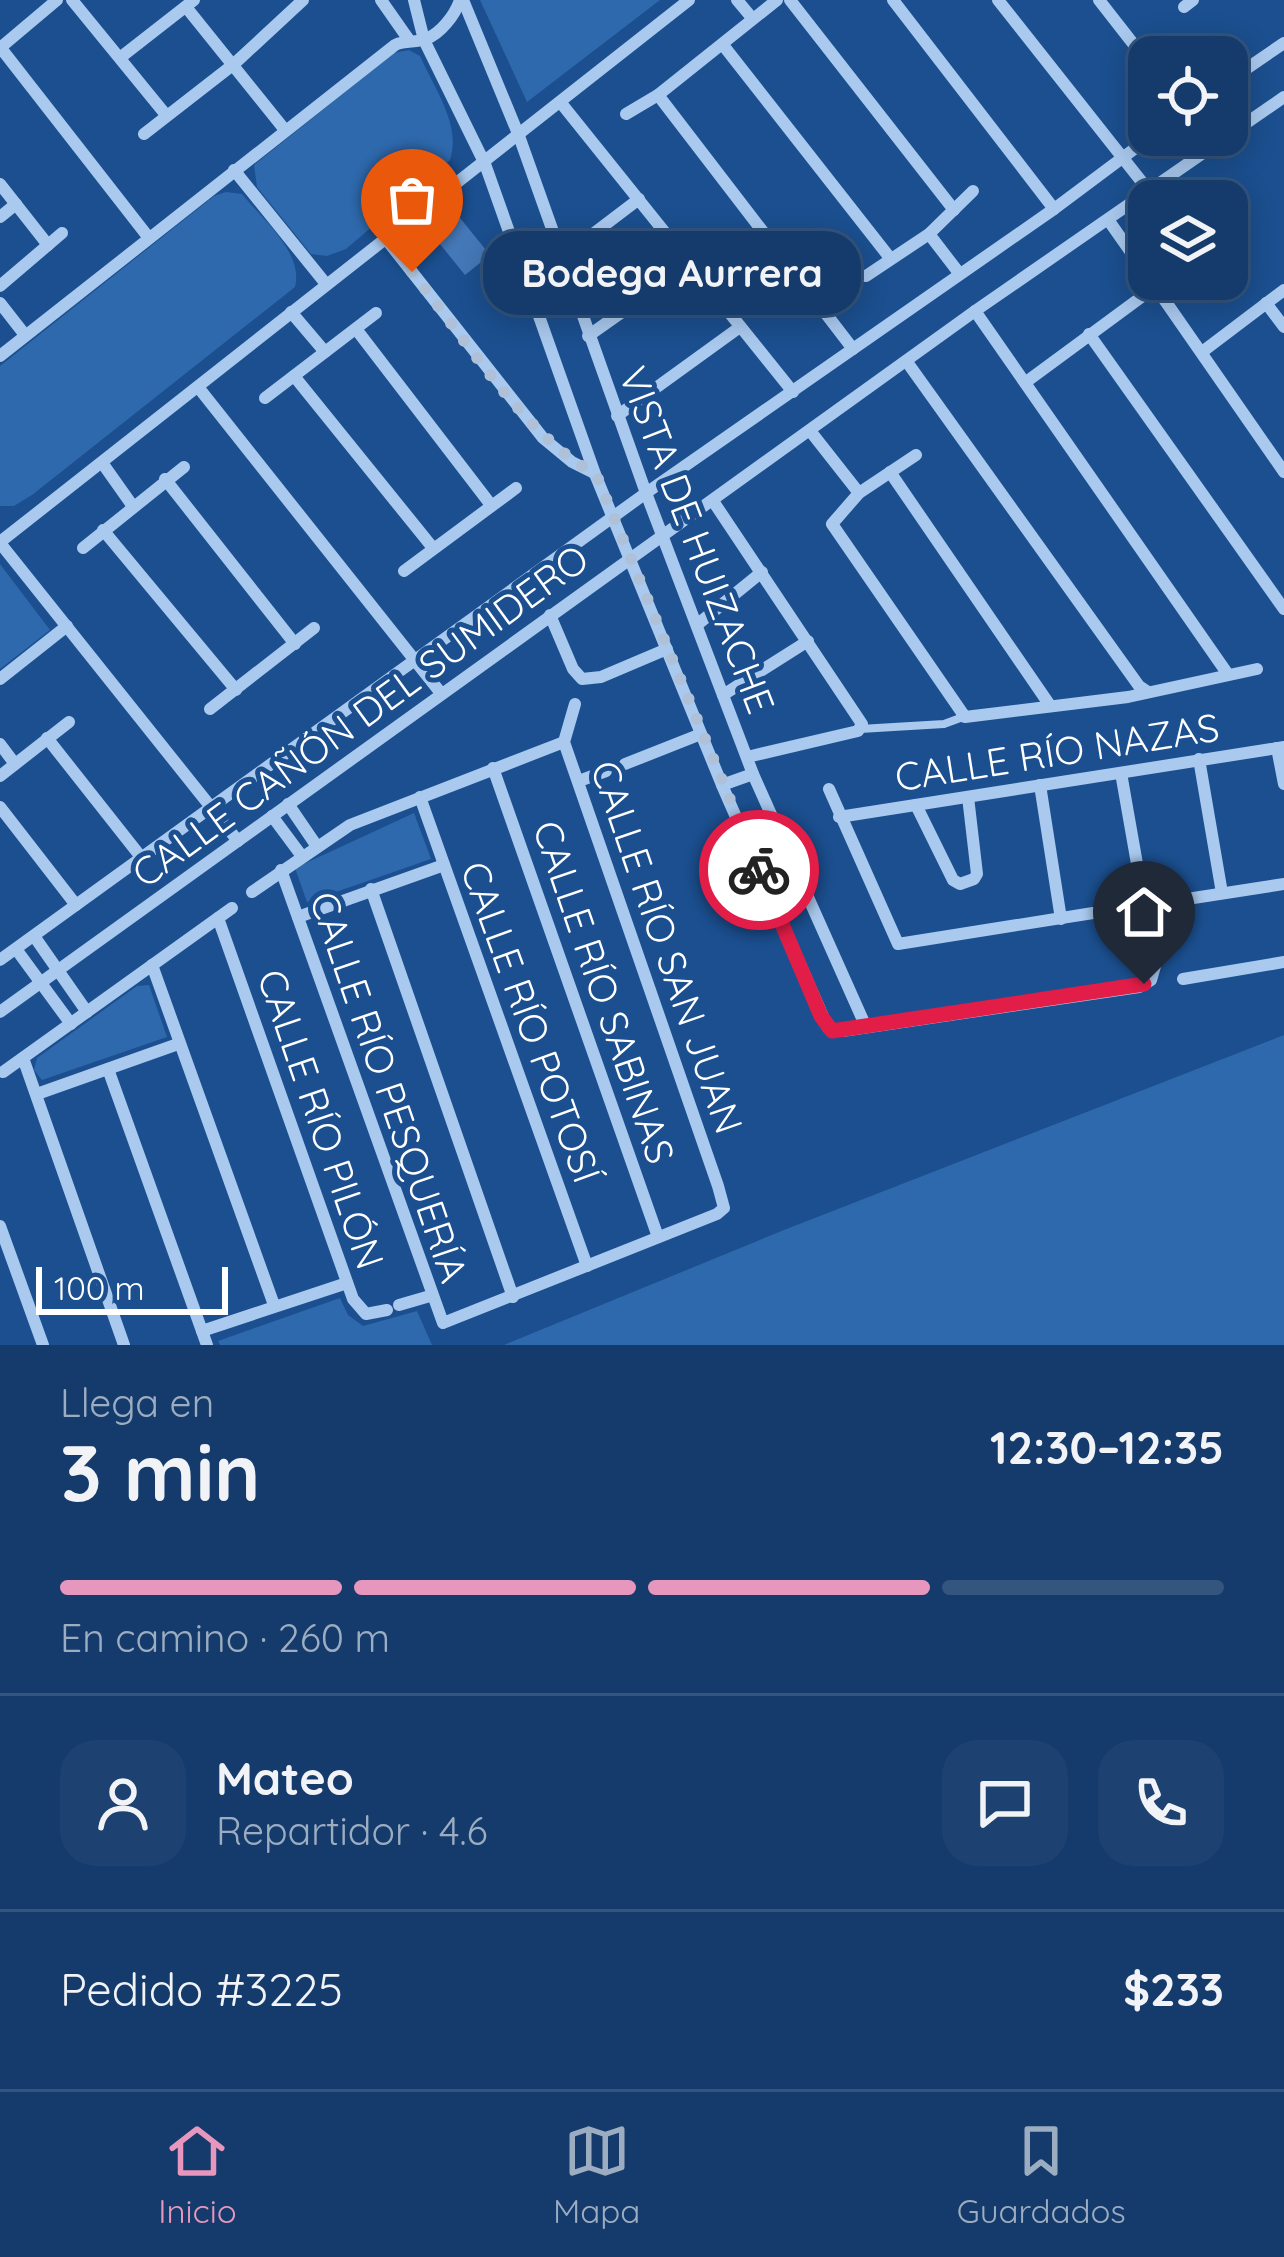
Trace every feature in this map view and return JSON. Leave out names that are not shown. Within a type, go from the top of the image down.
[{"type":"street","points":[[57,0],[0,47],[149,238]]},
{"type":"street","points":[[72,0],[166,115]]},
{"type":"street","points":[[145,134],[234,64],[285,5],[303,0]]},
{"type":"street","points":[[381,0],[416,40]]},
{"type":"street","name":"VISTA DE HUIZACHE","points":[[414,0],[416,40],[484,164],[596,474],[722,785],[828,1028],[837,1032],[866,1027],[753,774],[617,416],[519,136],[461,0]]},
{"type":"street","points":[[0,356],[395,45],[416,40],[453,16],[461,0]]},
{"type":"street","points":[[238,841],[0,543],[689,0]]},
{"type":"street","points":[[737,0],[752,18]]},
{"type":"street","points":[[626,114],[658,95],[777,0]]},
{"type":"street","points":[[790,0],[954,210]]},
{"type":"street","points":[[893,0],[1054,209]]},
{"type":"street","points":[[998,0],[1141,180]]},
{"type":"street","points":[[1099,0],[1128,37]]},
{"type":"street","points":[[122,57],[190,3],[285,130]]},
{"type":"street","points":[[1248,68],[1284,44]]},
{"type":"street","points":[[723,45],[890,258]]},
{"type":"street","points":[[658,95],[853,349]]},
{"type":"street","name":"CALLE CAÑÓN DEL SUMIDERO","points":[[1164,180],[1284,97]]},
{"type":"street","points":[[561,103],[793,392]]},
{"type":"street","name":"CALLE CAÑÓN DEL SUMIDERO","points":[[0,960],[1128,154]]},
{"type":"street","points":[[234,170],[326,284]]},
{"type":"street","points":[[0,184],[48,245]]},
{"type":"street","points":[[866,276],[929,234],[973,191]]},
{"type":"street","points":[[560,259],[639,199]]},
{"type":"street","points":[[0,217],[16,204]]},
{"type":"street","name":"CALLE CAÑÓN DEL SUMIDERO","points":[[0,1012],[440,692],[1128,206]]},
{"type":"street","points":[[1109,220],[1128,248]]},
{"type":"street","points":[[0,286],[62,233]]},
{"type":"street","points":[[929,234],[959,273]]},
{"type":"street","points":[[386,239],[543,438],[596,474]]},
{"type":"street","points":[[588,336],[690,264]]},
{"type":"street","points":[[1202,352],[1284,290]]},
{"type":"street","points":[[1026,382],[1129,300]]},
{"type":"street","points":[[1165,300],[1284,472]]},
{"type":"street","points":[[0,303],[25,335]]},
{"type":"street","points":[[1266,303],[1284,327]]},
{"type":"street","points":[[975,311],[1227,673]]},
{"type":"street","points":[[291,312],[325,352]]},
{"type":"street","points":[[265,398],[376,313]]},
{"type":"street","points":[[617,416],[740,327]]},
{"type":"street","points":[[356,329],[491,505]]},
{"type":"street","points":[[1089,334],[1284,609]]},
{"type":"street","points":[[907,362],[1148,692]]},
{"type":"street","points":[[294,376],[433,548]]},
{"type":"street","points":[[198,387],[440,692]]},
{"type":"street","points":[[811,432],[859,493]]},
{"type":"street","points":[[916,455],[859,493],[838,514],[834,530],[967,717],[1128,698],[1257,669]]},
{"type":"street","points":[[103,464],[132,505]]},
{"type":"street","points":[[83,548],[184,466]]},
{"type":"street","points":[[890,472],[1049,704]]},
{"type":"street","points":[[165,479],[295,644]]},
{"type":"street","points":[[404,571],[516,488]]},
{"type":"street","points":[[713,501],[861,727],[747,757]]},
{"type":"street","points":[[104,530],[236,690]]},
{"type":"street","points":[[698,624],[762,572]]},
{"type":"street","points":[[550,615],[578,675],[590,680],[667,649]]},
{"type":"street","points":[[0,680],[67,626]]},
{"type":"street","points":[[210,709],[314,628]]},
{"type":"street","points":[[723,695],[808,641]]},
{"type":"street","name":"CALLE RÍO SAN JUAN","points":[[575,704],[564,742],[724,1208],[658,1237]]},
{"type":"street","points":[[0,776],[70,722]]},
{"type":"street","points":[[625,764],[701,734]]},
{"type":"street","points":[[47,738],[141,857]]},
{"type":"street","points":[[252,892],[350,825],[564,742]]},
{"type":"street","points":[[0,744],[15,764]]},
{"type":"street","points":[[1281,747],[1284,784]]},
{"type":"street","name":"CALLE RÍO NAZAS","points":[[839,817],[1281,747]]},
{"type":"street","points":[[1199,759],[1222,893]]},
{"type":"street","name":"CALLE RÍO SABINAS","points":[[493,768],[658,1237]]},
{"type":"street","points":[[579,782],[606,771]]},
{"type":"street","points":[[866,1027],[1139,987],[1151,980],[1155,965],[1121,772]]},
{"type":"street","points":[[722,785],[753,774]]},
{"type":"street","points":[[1040,785],[1060,919]]},
{"type":"street","points":[[829,789],[898,944],[1093,913]]},
{"type":"street","name":"CALLE RÍO POTOSÍ","points":[[420,797],[587,1266]]},
{"type":"street","points":[[916,805],[953,880],[960,884],[977,874],[968,797]]},
{"type":"street","points":[[288,804],[316,845]]},
{"type":"street","points":[[0,807],[76,905]]},
{"type":"street","points":[[272,816],[301,855]]},
{"type":"street","points":[[298,917],[444,866]]},
{"type":"street","name":"CALLE RÍO PESQUERÍA","points":[[281,870],[443,1323],[513,1297]]},
{"type":"street","points":[[1186,898],[1284,884]]},
{"type":"street","points":[[371,889],[513,1297],[658,1237]]},
{"type":"street","points":[[3,1072],[232,908]]},
{"type":"street","name":"CALLE RÍO PILÓN","points":[[218,918],[346,1283],[361,1312],[430,1296]]},
{"type":"street","points":[[34,935],[87,1012]]},
{"type":"street","points":[[16,949],[71,1024]]},
{"type":"street","points":[[1183,980],[1284,962]]},
{"type":"street","points":[[152,965],[274,1305]]},
{"type":"street","points":[[37,1094],[178,1044]]},
{"type":"street","points":[[22,1058],[124,1345]]},
{"type":"street","points":[[108,1069],[204,1338],[274,1305],[346,1283]]},
{"type":"street","points":[[0,1226],[43,1345]]},
{"type":"lane","points":[[861,727],[944,724],[967,717]]},
{"type":"shaded area","points":[[480,0],[660,0],[527,102]]},
{"type":"shaded area","points":[[409,50],[420,56],[445,107],[452,134],[450,160],[346,249],[327,256],[311,254],[257,187],[254,165],[394,53]]},
{"type":"shaded area","points":[[242,194],[279,237],[293,262],[295,287],[32,495],[14,506],[0,506],[0,366],[214,196]]},
{"type":"shaded area","points":[[0,564],[50,630],[0,669]]},
{"type":"shaded area","points":[[414,813],[431,859],[307,902],[295,868]]},
{"type":"shaded area","points":[[149,985],[167,1037],[42,1080],[34,1070],[37,1058],[137,986]]},
{"type":"shaded area","points":[[1284,1035],[1284,1345],[504,1345],[784,1230]]},
{"type":"shaded area","points":[[340,1298],[348,1315],[363,1326],[417,1311],[432,1345],[220,1345],[218,1341]]},
{"type":"building","points":[[456,213],[490,255],[465,275],[431,233]]},
{"type":"way so far","points":[[412,272],[543,438],[596,474],[759,870]]},
{"type":"place","name":"Bodega Aurrera","points":[[412,272]]},
{"type":"route","points":[[759,870],[821,1016],[832,1031],[1144,984]]}]
